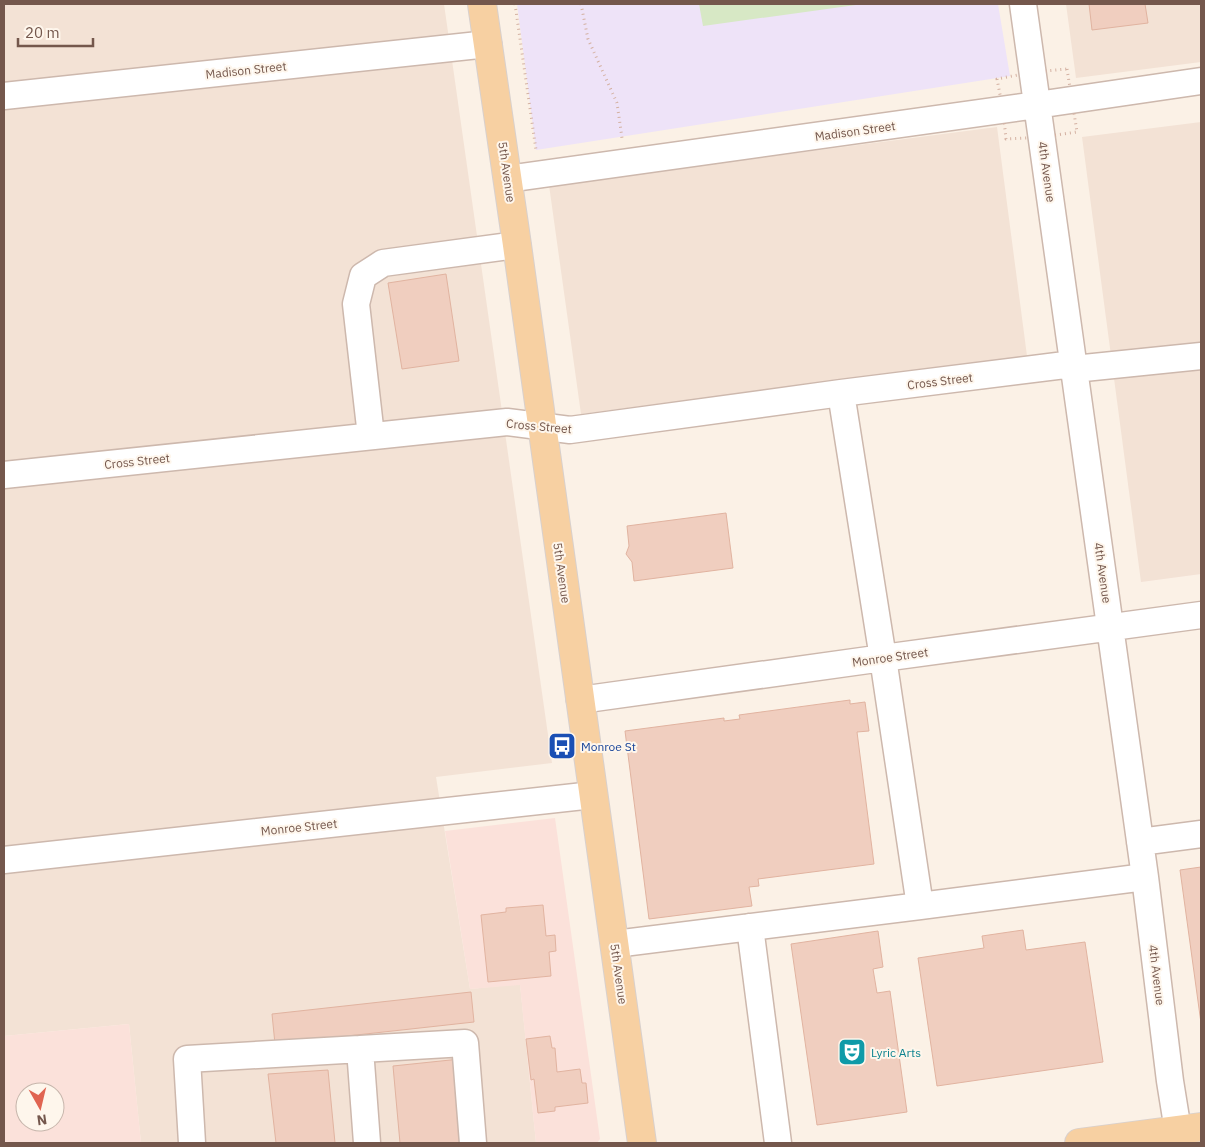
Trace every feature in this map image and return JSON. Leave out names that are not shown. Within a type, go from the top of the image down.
[{"type":"main road","name":"5th Avenue","points":[[482,4],[642,1143]]},
{"type":"main road","points":[[1079,1143],[1186,1134]]},
{"type":"street","name":"4th Avenue","points":[[1024,4],[1145,877],[1170,1081],[1186,1134]]},
{"type":"street","name":"Madison Street","points":[[4,96],[488,44]]},
{"type":"street","name":"Madison Street","points":[[508,179],[1201,81]]},
{"type":"street","points":[[371,436],[356,304],[363,276],[383,262],[517,245]]},
{"type":"street","name":"Cross Street","points":[[4,475],[507,422],[570,430],[841,393],[1073,367],[1201,356]]},
{"type":"street","points":[[841,393],[920,906]]},
{"type":"street","name":"Monroe Street","points":[[580,700],[1201,615]]},
{"type":"street","name":"Monroe Street","points":[[4,860],[593,795]]},
{"type":"street","points":[[1140,842],[1201,834]]},
{"type":"street","points":[[615,944],[1145,877]]},
{"type":"street","points":[[750,927],[778,1143]]},
{"type":"street","points":[[192,1143],[187,1059],[465,1043],[473,1143]]},
{"type":"street","points":[[360,1049],[367,1143]]},
{"type":"path","points":[[515,4],[536,150]]},
{"type":"path","points":[[582,4],[588,39],[617,103],[623,145]]},
{"type":"shaded area","points":[[4,4],[444,4],[552,763],[436,777],[470,989],[520,984],[536,1143],[141,1143],[129,1024],[4,1036]]},
{"type":"shaded area","points":[[517,4],[998,4],[1010,76],[536,150]]},
{"type":"shaded area","points":[[1066,4],[1201,4],[1201,62],[1076,78]]},
{"type":"shaded area","points":[[1201,122],[1201,574],[1141,582],[1082,137]]},
{"type":"shaded area","points":[[997,127],[1027,356],[581,414],[549,185]]},
{"type":"shaded area","points":[[555,818],[600,1139],[597,1143],[536,1143],[520,985],[470,989],[445,831]]},
{"type":"shaded area","points":[[129,1024],[141,1143],[4,1143],[4,1036]]},
{"type":"green space","points":[[699,4],[863,4],[703,26]]},
{"type":"building","points":[[1089,4],[1145,4],[1148,23],[1092,30]]},
{"type":"building","points":[[446,274],[459,361],[402,369],[388,283]]},
{"type":"building","points":[[726,513],[733,568],[634,581],[632,562],[626,554],[629,546],[627,526]]},
{"type":"building","points":[[850,700],[850,704],[865,702],[869,731],[857,732],[874,864],[758,879],[759,886],[749,887],[752,906],[649,919],[625,731],[724,718],[724,721],[740,719],[739,715]]},
{"type":"building","points":[[1201,867],[1201,1023],[1180,870]]},
{"type":"building","points":[[543,905],[546,936],[555,935],[556,951],[549,952],[551,976],[488,982],[481,915],[506,912],[506,908]]},
{"type":"building","points":[[1023,930],[1026,950],[1085,942],[1103,1062],[937,1086],[918,958],[984,948],[982,936]]},
{"type":"building","name":"Lyric Arts","points":[[878,931],[883,967],[873,969],[877,993],[890,991],[907,1112],[817,1125],[791,944]]},
{"type":"building","points":[[471,992],[474,1022],[275,1044],[272,1014]]},
{"type":"building","points":[[550,1036],[552,1048],[555,1048],[557,1072],[580,1069],[582,1083],[586,1083],[588,1103],[555,1107],[555,1111],[538,1113],[534,1079],[531,1080],[526,1039]]},
{"type":"building","points":[[460,1059],[468,1143],[400,1143],[393,1066]]},
{"type":"building","points":[[328,1070],[335,1143],[276,1143],[268,1074]]},
{"type":"place","name":"Monroe St","points":[[562,746]]},
{"type":"place","name":"Lyric Arts","points":[[852,1052]]}]
